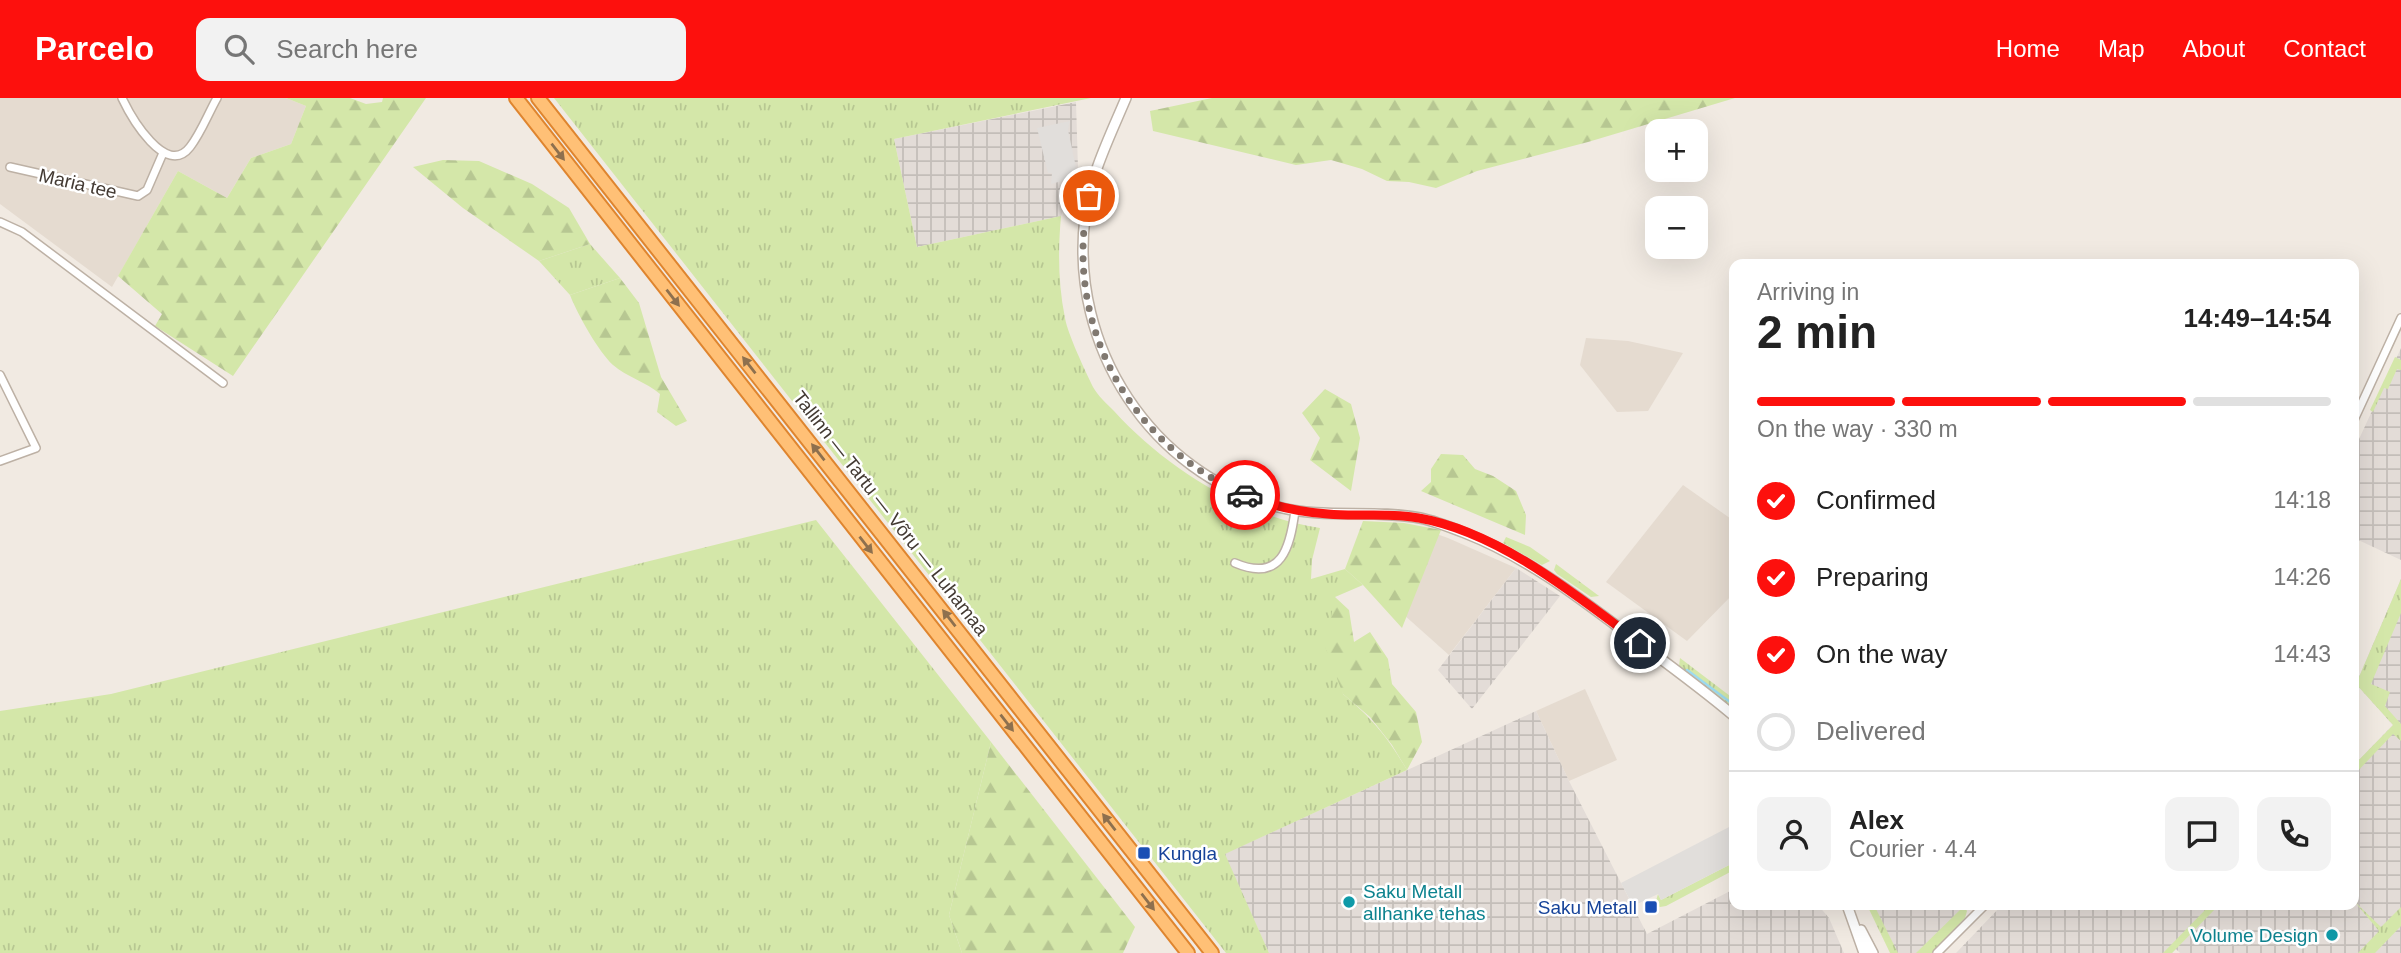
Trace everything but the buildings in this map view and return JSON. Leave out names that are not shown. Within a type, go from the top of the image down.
[{"type":"highway","name":"Tallinn — Tartu — Võru — Luhamaa","points":[[516,98],[1188,953]]},
{"type":"highway","name":"Tallinn — Tartu — Võru — Luhamaa","points":[[538,98],[1212,953]]},
{"type":"street","points":[[122,98],[143,131],[163,153],[177,156],[189,149],[217,98]]},
{"type":"street","points":[[1126,98],[1100,161],[1085,215],[1083,274],[1091,316],[1111,367],[1143,421],[1180,457],[1208,477],[1246,496],[1295,511],[1419,518],[1482,540],[1516,556],[1562,585],[1729,712]]},
{"type":"street","name":"Maria tee","points":[[9,167],[138,196],[147,190],[163,153]]},
{"type":"street","points":[[0,222],[22,232],[223,383]]},
{"type":"street","points":[[2359,410],[2401,318]]},
{"type":"street","points":[[0,375],[36,448],[0,461]]},
{"type":"street","points":[[1235,562],[1248,568],[1259,568],[1269,566],[1281,558],[1288,548],[1295,511]]},
{"type":"street","points":[[1849,910],[1864,953]]},
{"type":"street","points":[[1850,910],[1874,953]]},
{"type":"street","points":[[1939,953],[1980,910]]},
{"type":"shaded area","points":[[0,98],[286,98],[306,106],[291,144],[251,158],[227,198],[178,171],[112,287],[0,204]]},
{"type":"shaded area","points":[[1076,102],[1078,169],[1061,216],[917,247],[894,139]]},
{"type":"shaded area","points":[[1070,121],[1068,130],[1077,172],[1069,194],[1066,180],[1051,184],[1052,173],[1048,173],[1037,128]]},
{"type":"shaded area","points":[[1586,338],[1628,341],[1683,353],[1648,411],[1617,412],[1580,365]]},
{"type":"shaded area","points":[[2401,348],[2401,560],[2359,540],[2359,439]]},
{"type":"shaded area","points":[[1683,485],[1729,517],[1729,598],[1687,641],[1606,582]]},
{"type":"shaded area","points":[[1431,532],[1516,568],[1449,655],[1403,614]]},
{"type":"shaded area","points":[[1516,568],[1560,596],[1472,709],[1438,670]]},
{"type":"shaded area","points":[[2401,579],[2401,953],[2180,953],[2176,949],[2172,953],[1956,953],[1997,910],[2359,910],[2359,760],[2393,725],[2359,687],[2359,677]]},
{"type":"shaded area","points":[[1585,689],[1617,760],[1569,781],[1536,711]]},
{"type":"shaded area","points":[[1536,711],[1647,934],[1729,892],[1729,910],[1822,910],[1829,918],[1844,953],[1269,953],[1224,854]]},
{"type":"shaded area","points":[[1729,827],[1729,865],[1661,900],[1658,894],[1633,906],[1621,883]]},
{"type":"shaded area","points":[[1872,910],[1964,910],[1923,953],[1894,953]]},
{"type":"green space","points":[[286,98],[350,98],[366,104],[382,102],[383,98],[426,98],[233,376],[155,326],[162,314],[118,276],[178,171],[227,198],[251,158],[291,144],[306,106]]},
{"type":"green space","points":[[554,98],[1091,98],[894,139],[917,247],[1061,216],[1059,267],[1065,318],[1077,352],[1097,394],[1157,452],[1207,486],[1262,513],[1320,528],[1312,560],[1311,579],[1345,569],[1363,585],[1335,597],[1343,694],[1379,729],[1407,770],[1225,854],[1269,953],[1226,953]]},
{"type":"green space","points":[[1212,98],[1735,98],[1665,119],[1645,119],[1645,125],[1477,171],[1436,188],[1409,182],[1387,181],[1362,169],[1331,160],[1296,165],[1153,131],[1150,111]]},
{"type":"green space","points":[[443,160],[479,161],[532,184],[569,208],[590,244],[539,261],[463,208],[413,167]]},
{"type":"green space","points":[[590,244],[620,278],[570,295],[539,261]]},
{"type":"green space","points":[[620,278],[639,303],[661,377],[687,421],[676,426],[657,412],[660,394],[618,369],[607,359],[570,295]]},
{"type":"green space","points":[[2395,357],[2401,360],[2401,370],[2397,369],[2388,389],[2384,388],[2373,412],[2370,410]]},
{"type":"green space","points":[[1325,389],[1351,404],[1360,438],[1351,491],[1310,460],[1320,438],[1302,413]]},
{"type":"green space","points":[[1441,454],[1463,455],[1475,469],[1493,476],[1516,491],[1526,515],[1525,535],[1421,491],[1431,482],[1431,469]]},
{"type":"green space","points":[[816,520],[991,742],[949,915],[962,953],[0,953],[0,711],[111,694]]},
{"type":"green space","points":[[1363,521],[1404,523],[1441,530],[1402,628],[1345,569]]},
{"type":"green space","points":[[1506,537],[1530,547],[1550,561],[1542,565],[1503,543]]},
{"type":"green space","points":[[1556,564],[1599,596],[1591,597],[1557,574],[1554,570]]},
{"type":"green space","points":[[2401,579],[2401,613],[2371,684],[2390,692],[2385,706],[2401,724],[2401,741],[2393,734],[2359,770],[2359,760],[2393,725],[2359,687],[2359,677]]},
{"type":"green space","points":[[1335,597],[1349,610],[1354,642],[1370,632],[1388,659],[1392,684],[1416,712],[1422,742],[1407,770],[1370,717],[1343,694],[1325,647]]},
{"type":"green space","points":[[1680,658],[1729,695],[1729,705],[1679,666]]},
{"type":"green space","points":[[991,742],[1135,927],[1123,953],[962,953],[949,915]]},
{"type":"green space","points":[[1729,865],[1729,873],[1666,906],[1655,904],[1658,894],[1661,900]]},
{"type":"green space","points":[[2359,906],[2381,927],[2401,907],[2401,926],[2375,953],[2358,953],[2379,931]]},
{"type":"green space","points":[[1869,910],[1876,910],[1898,953],[1890,953]]},
{"type":"green space","points":[[1960,910],[1966,910],[1965,918],[1932,953],[1916,953]]},
{"type":"green space","points":[[2205,910],[2214,910],[2172,953],[2163,953]]},
{"type":"waterway","points":[[1687,670],[1729,701]]},
{"type":"way so far","points":[[1089,196],[1082,249],[1084,288],[1097,334],[1117,379],[1138,415],[1180,457],[1208,477],[1245,495]]},
{"type":"place","name":"Kungla","points":[[1144,853]]},
{"type":"place","name":"Saku Metall allhanke tehas","points":[[1349,902]]},
{"type":"place","name":"Saku Metall","points":[[1651,907]]},
{"type":"place","name":"Volume Design","points":[[2332,935]]},
{"type":"route","points":[[1245,495],[1295,511],[1394,515],[1441,523],[1516,556],[1546,574],[1640,643]]}]
